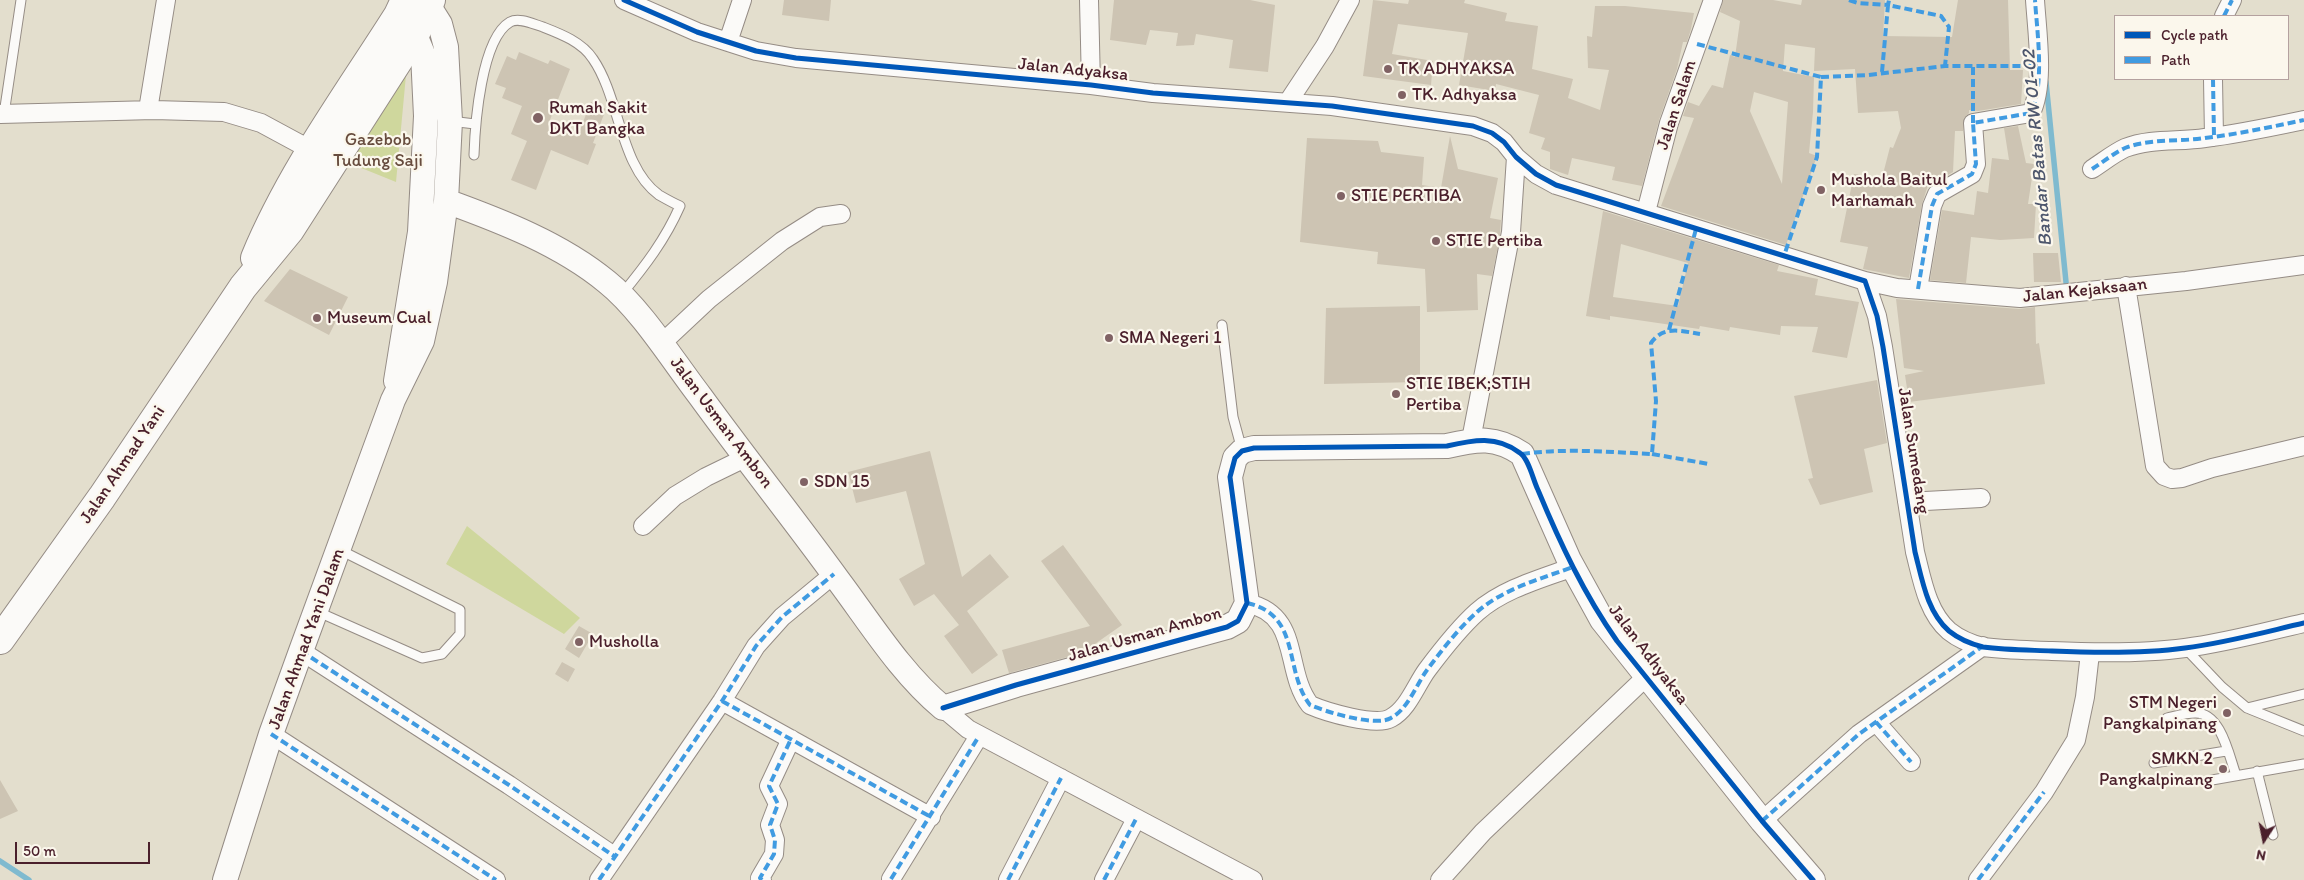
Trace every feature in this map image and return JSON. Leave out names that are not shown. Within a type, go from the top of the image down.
[{"type":"main road","name":"Jalan Ahmad Yani","points":[[243,287],[267,230],[311,150],[418,9]]},
{"type":"main road","name":"Jalan Ahmad Yani","points":[[0,640],[102,497],[243,287],[290,230],[418,9]]},
{"type":"street","points":[[148,110],[166,0]]},
{"type":"street","name":"Jalan Adyaksa","points":[[624,0],[697,32],[756,51],[796,58],[1091,85],[1196,97],[1288,102],[1473,126],[1492,133],[1504,142],[1516,157]]},
{"type":"street","points":[[728,42],[742,0]]},
{"type":"street","points":[[1089,0],[1091,85]]},
{"type":"street","points":[[1288,102],[1325,46],[1350,0]]},
{"type":"street","name":"Jalan Salam","points":[[1646,212],[1669,123],[1713,0]]},
{"type":"street","points":[[1918,289],[1932,206],[1937,194],[1972,174],[1976,164],[1973,123],[2031,113],[2037,101],[2038,66],[2035,0]]},
{"type":"street","points":[[2224,15],[2232,0]]},
{"type":"street","name":"Jalan Ahmad Yani Dalam","points":[[225,880],[271,734],[301,651],[340,550],[393,400],[422,341],[435,282],[446,201],[450,121],[446,47],[440,24],[418,9]]},
{"type":"street","name":"Jalan Ahmad Yani Dalam","points":[[393,400],[418,241],[422,198],[426,116],[425,74],[418,9]]},
{"type":"street","points":[[2213,80],[2214,137]]},
{"type":"street","points":[[2,114],[203,110],[238,115],[261,123],[311,150]]},
{"type":"street","points":[[2092,169],[2123,149],[2135,145],[2214,137],[2304,120]]},
{"type":"street","points":[[1516,157],[1536,174],[1556,185],[1646,212],[1718,237],[1866,281]]},
{"type":"street","points":[[1516,157],[1511,232],[1478,440],[1438,447],[1295,446],[1254,448],[1242,451],[1236,458],[1230,477],[1246,603],[1259,605],[1268,610],[1283,627],[1288,637],[1297,680],[1310,705],[1350,716],[1385,721],[1392,718],[1403,707],[1427,671],[1455,635],[1478,612],[1512,590],[1573,567]]},
{"type":"street","name":"Jalan Usman Ambon","points":[[446,201],[481,214],[552,246],[584,265],[622,294],[748,457],[898,660],[919,686],[955,720],[979,736],[1253,880]]},
{"type":"street","points":[[661,344],[716,294],[782,241],[820,217],[841,214]]},
{"type":"street","name":"Jalan Kejaksaan","points":[[1866,281],[1897,288],[2020,298],[2186,281],[2304,265]]},
{"type":"street","name":"Jalan Sumedang","points":[[1866,281],[1877,316],[1915,552],[1931,608],[1948,630],[1962,640],[1983,646],[2090,653],[2185,648],[2304,623]]},
{"type":"street","points":[[2126,286],[2155,466],[2164,476],[2172,479],[2182,478],[2212,468],[2304,446]]},
{"type":"street","name":"Jalan Adhyaksa","points":[[1478,440],[1512,447],[1522,454],[1573,567],[1602,620],[1762,821],[1813,880]]},
{"type":"street","points":[[643,526],[675,496],[706,477],[748,457]]},
{"type":"street","points":[[1907,502],[1980,498]]},
{"type":"street","points":[[599,880],[722,701],[731,683],[762,639],[802,599],[834,574]]},
{"type":"street","name":"Jalan Usman Ambon","points":[[943,708],[1016,685],[1227,627],[1238,621],[1246,603]]},
{"type":"street","points":[[1762,821],[1833,756],[1876,722],[1983,646]]},
{"type":"street","points":[[301,651],[509,785],[614,856]]},
{"type":"street","points":[[1978,880],[2044,792],[2076,740],[2085,697],[2090,653]]},
{"type":"street","points":[[1440,880],[1483,832],[1646,677]]},
{"type":"street","points":[[722,701],[931,817]]},
{"type":"street","points":[[1876,722],[1911,762]]},
{"type":"street","points":[[271,734],[496,880]]},
{"type":"street","points":[[891,879],[931,817],[979,736]]},
{"type":"street","points":[[762,880],[760,878],[774,854],[775,840],[770,824],[778,804],[769,786],[791,739]]},
{"type":"street","points":[[1008,880],[1061,778]]},
{"type":"street","points":[[1104,880],[1136,819]]},
{"type":"lane","points":[[2,114],[21,0]]},
{"type":"lane","points":[[474,155],[475,124],[480,86],[498,33],[509,22],[517,20],[530,22],[562,34],[580,46],[593,59],[610,96],[636,169],[659,195],[680,206],[670,229],[652,258],[622,294]]},
{"type":"lane","points":[[450,121],[475,124]]},
{"type":"lane","points":[[1222,325],[1233,417],[1242,451]]},
{"type":"lane","points":[[316,610],[422,658],[442,654],[460,634],[460,610],[340,550]]},
{"type":"lane","points":[[2185,648],[2222,687],[2247,708],[2304,731]]},
{"type":"lane","points":[[2247,708],[2304,694]]},
{"type":"lane","points":[[2167,718],[2196,713],[2208,716],[2217,727],[2236,776]]},
{"type":"lane","points":[[2154,763],[2226,751]]},
{"type":"lane","points":[[2212,780],[2304,764]]},
{"type":"lane","points":[[2257,771],[2273,835]]},
{"type":"green space","name":"Gazebob Tudung Saji","points":[[406,75],[396,182],[344,161]]},
{"type":"green space","points":[[467,526],[580,618],[564,634],[446,564]]},
{"type":"building","points":[[784,0],[831,0],[829,21],[782,15]]},
{"type":"building","points":[[1114,0],[1250,0],[1275,5],[1268,72],[1229,68],[1233,40],[1196,34],[1194,45],[1176,46],[1178,33],[1150,30],[1146,45],[1110,40]]},
{"type":"building","points":[[1373,0],[1408,4],[1409,0],[1465,0],[1464,3],[1507,13],[1505,21],[1538,26],[1532,69],[1573,79],[1568,98],[1600,110],[1609,70],[1588,68],[1587,36],[1592,37],[1595,6],[1625,6],[1694,13],[1687,42],[1683,42],[1677,69],[1659,120],[1642,186],[1612,180],[1615,167],[1572,158],[1568,175],[1550,169],[1550,152],[1541,149],[1545,138],[1529,133],[1539,95],[1496,84],[1495,91],[1459,85],[1468,33],[1398,24],[1392,54],[1433,61],[1431,85],[1363,76]]},
{"type":"building","points":[[1723,0],[1773,0],[1801,5],[1802,0],[1885,0],[1883,36],[1952,37],[1958,0],[2008,0],[2010,70],[2023,70],[2021,104],[1978,111],[1969,110],[1969,113],[1964,118],[1963,131],[1955,131],[1953,172],[1940,180],[1930,179],[1922,204],[1909,278],[1863,269],[1868,247],[1840,242],[1854,174],[1882,178],[1890,147],[1893,148],[1901,128],[1898,111],[1858,113],[1855,69],[1814,71],[1815,48],[1785,44],[1783,71],[1814,77],[1809,153],[1817,156],[1786,245],[1661,206],[1694,118],[1683,116],[1688,102],[1699,106],[1712,85],[1723,88],[1730,55],[1735,57],[1740,21],[1720,12]],"holes":[[[1754,92],[1788,102],[1782,184],[1750,111]]]},
{"type":"building","points":[[519,52],[548,64],[550,60],[570,69],[548,125],[577,137],[591,102],[606,109],[593,143],[596,144],[588,165],[551,150],[536,190],[511,180],[527,141],[511,134],[522,106],[502,98],[506,88],[495,84],[507,56],[516,60]]},
{"type":"building","points":[[2018,126],[2026,163],[2034,164],[2028,204],[2036,204],[2034,238],[2000,240],[1971,237],[1966,283],[1930,280],[1942,210],[1974,215],[1977,191],[1988,193],[1992,158],[2009,160],[2004,128]]},
{"type":"building","points":[[1450,136],[1458,169],[1498,178],[1490,218],[1501,220],[1500,235],[1492,276],[1477,274],[1478,310],[1427,312],[1425,269],[1377,264],[1378,252],[1300,242],[1307,138],[1378,141],[1381,152],[1424,157],[1422,185],[1441,188]]},
{"type":"building","points":[[1603,211],[1779,265],[1777,271],[1818,279],[1815,295],[1859,302],[1847,358],[1812,352],[1818,327],[1781,326],[1780,335],[1730,327],[1729,331],[1700,326],[1699,329],[1610,316],[1610,320],[1586,316]],"holes":[[[1621,244],[1688,263],[1678,306],[1613,297]]]},
{"type":"building","points":[[2033,253],[2058,253],[2061,282],[2034,282]]},
{"type":"building","name":"Museum Cual","points":[[290,269],[348,297],[329,335],[264,301]]},
{"type":"building","points":[[1896,299],[2019,309],[2035,307],[2036,344],[2039,343],[2045,384],[1909,402],[1905,375],[1924,371],[1904,368]]},
{"type":"building","points":[[1420,306],[1420,382],[1324,384],[1326,308]]},
{"type":"building","points":[[1877,380],[1887,443],[1864,449],[1873,492],[1820,505],[1808,479],[1813,478],[1794,396]]},
{"type":"building","points":[[930,451],[962,577],[990,554],[1009,577],[967,611],[998,655],[972,674],[944,636],[959,625],[934,594],[914,606],[899,579],[925,564],[906,491],[856,503],[848,472]]},
{"type":"building","points":[[1063,545],[1122,625],[1092,646],[1093,650],[1009,673],[1002,650],[1090,626],[1041,561]]},
{"type":"building","name":"Musholla","points":[[579,626],[593,634],[579,658],[565,649]]},
{"type":"building","points":[[562,662],[575,669],[568,682],[555,674]]},
{"type":"building","points":[[0,780],[18,811],[0,819]]},
{"type":"waterway","name":"Bandar Batas RW 01-02","points":[[2046,82],[2067,292]]},
{"type":"waterway","points":[[0,861],[29,880]]},
{"type":"marked path","points":[[1849,0],[1858,3],[1888,5],[1889,0]]},
{"type":"marked path","points":[[1918,289],[1932,206],[1937,194],[1972,174],[1976,164],[1973,123],[2031,113],[2038,88],[2039,73],[2035,0]]},
{"type":"marked path","points":[[2224,15],[2232,0]]},
{"type":"marked path","points":[[1882,72],[1888,5],[1941,16],[1949,27],[1945,66]]},
{"type":"marked path","points":[[1697,44],[1821,77],[1817,157],[1784,256]]},
{"type":"marked path","points":[[1821,77],[1868,75],[1945,66],[2038,66]]},
{"type":"marked path","points":[[1973,67],[1973,123]]},
{"type":"marked path","points":[[2213,80],[2214,137]]},
{"type":"marked path","points":[[2092,169],[2121,150],[2135,145],[2155,141],[2217,136],[2304,120]]},
{"type":"marked path","points":[[1669,330],[1696,229]]},
{"type":"marked path","points":[[1522,454],[1571,451],[1652,454],[1656,401],[1651,343],[1656,337],[1667,331],[1700,334]]},
{"type":"marked path","points":[[1652,454],[1709,464]]},
{"type":"marked path","points":[[1247,603],[1264,609],[1276,619],[1284,631],[1296,676],[1310,705],[1351,718],[1374,721],[1384,720],[1391,718],[1402,709],[1438,655],[1477,612],[1510,591],[1573,567]]},
{"type":"marked path","points":[[599,880],[722,701],[756,646],[782,617],[834,574]]},
{"type":"marked path","points":[[1762,821],[1859,734],[1983,646]]},
{"type":"marked path","points":[[301,651],[509,785],[614,856]]},
{"type":"marked path","points":[[722,701],[931,817]]},
{"type":"marked path","points":[[1876,722],[1911,762]]},
{"type":"marked path","points":[[271,734],[496,880]]},
{"type":"marked path","points":[[891,879],[979,736]]},
{"type":"marked path","points":[[762,880],[760,878],[774,854],[775,840],[770,825],[778,804],[769,786],[791,739]]},
{"type":"marked path","points":[[1008,880],[1061,778]]},
{"type":"marked path","points":[[1978,880],[2044,792]]},
{"type":"marked path","points":[[1104,880],[1136,819]]},
{"type":"cycle path","points":[[624,0],[697,32],[756,51],[796,58],[1091,85],[1153,93],[1332,106],[1473,126],[1492,133],[1504,142],[1516,157],[1536,174],[1556,185],[1865,281],[1877,316],[1883,347],[1915,552],[1920,573],[1930,605],[1935,614],[1949,631],[1965,641],[1983,647],[2000,649],[2135,652],[2200,646],[2304,623]]},
{"type":"cycle path","points":[[943,708],[1016,685],[1227,627],[1238,621],[1247,603],[1230,477],[1235,458],[1242,451],[1254,448],[1447,446],[1475,441],[1494,441],[1511,447],[1526,460],[1546,510],[1573,568],[1617,641],[1762,821],[1813,880]]},
{"type":"place","name":"TK ADHYAKSA","points":[[1388,69]]},
{"type":"place","name":"TK. Adhyaksa","points":[[1402,95]]},
{"type":"place","name":"Rumah Sakit DKT Bangka","points":[[538,118]]},
{"type":"place","name":"Mushola Baitul Marhamah","points":[[1821,190]]},
{"type":"place","name":"STIE PERTIBA","points":[[1341,196]]},
{"type":"place","name":"STIE Pertiba","points":[[1436,241]]},
{"type":"place","name":"Museum Cual","points":[[317,318]]},
{"type":"place","name":"SMA Negeri 1","points":[[1109,338]]},
{"type":"place","name":"STIE IBEK;STIH Pertiba","points":[[1396,394]]},
{"type":"place","name":"SDN 15","points":[[804,482]]},
{"type":"place","name":"Musholla","points":[[579,642]]},
{"type":"place","name":"STM Negeri Pangkalpinang","points":[[2227,713]]},
{"type":"place","name":"SMKN 2 Pangkalpinang","points":[[2223,769]]}]
